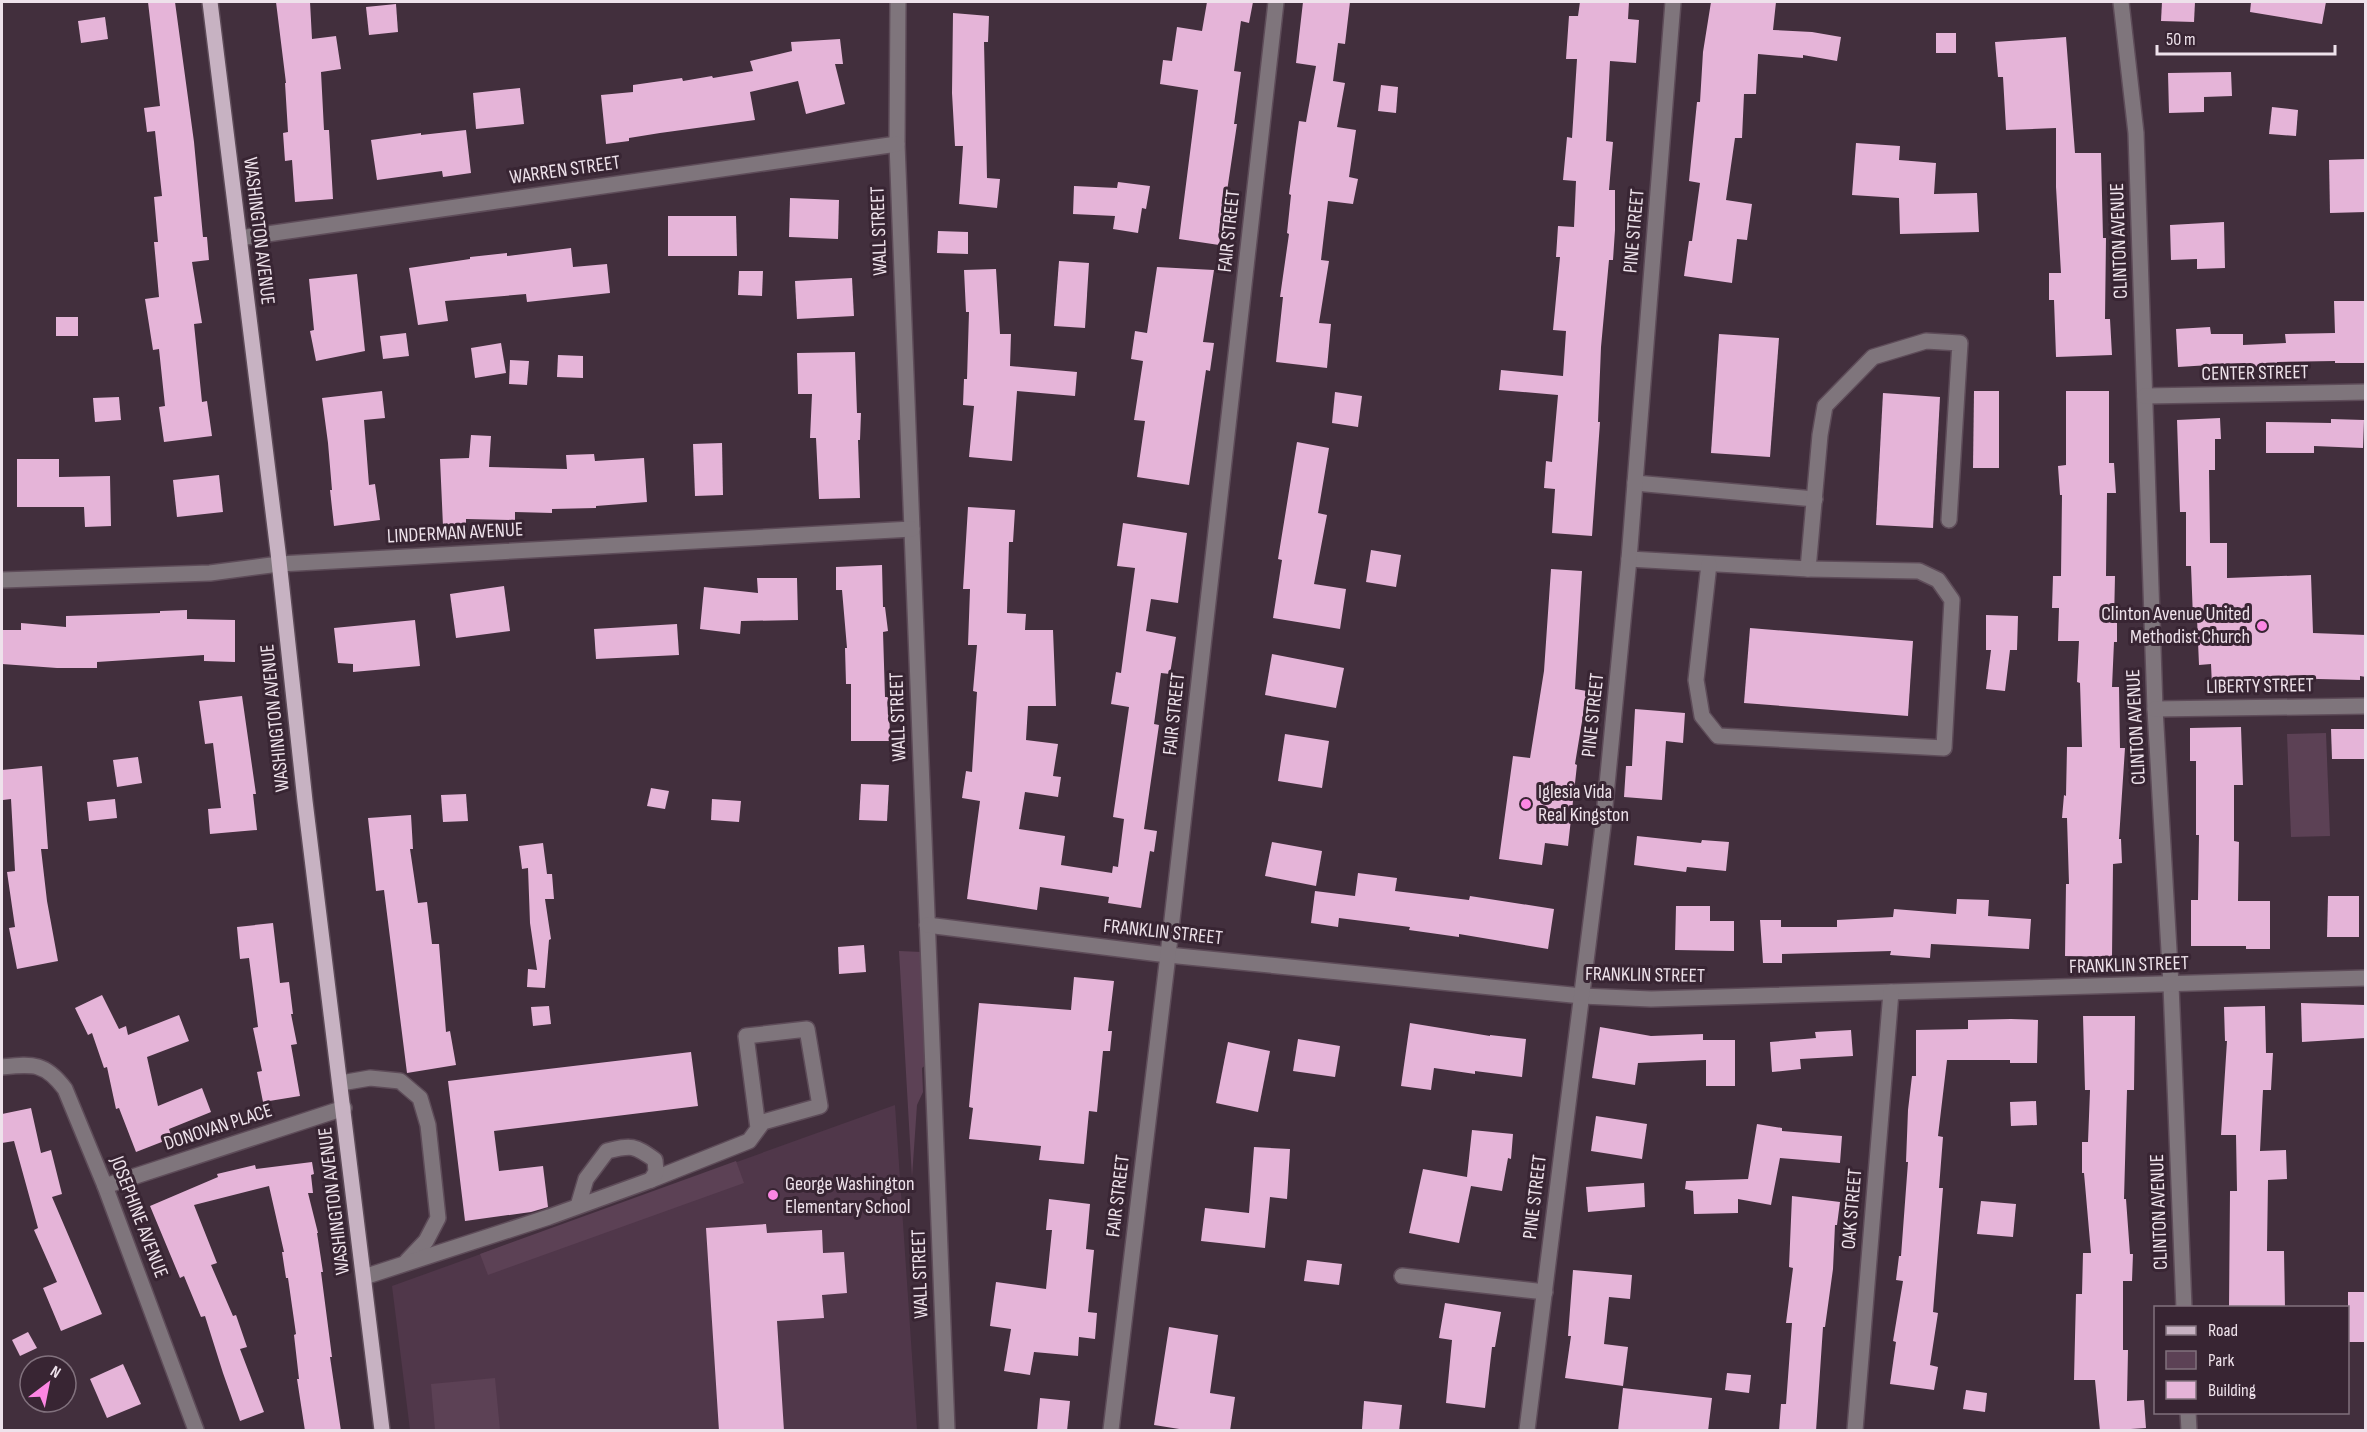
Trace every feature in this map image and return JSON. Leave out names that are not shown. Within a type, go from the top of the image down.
[{"type":"main road","name":"WASHINGTON AVENUE","points":[[210,2],[382,1431]]},
{"type":"street","name":"WALL STREET","points":[[898,2],[897,144],[947,1431]]},
{"type":"street","name":"FAIR STREET","points":[[1111,1431],[1168,955],[1276,2]]},
{"type":"street","name":"PINE STREET","points":[[1527,1431],[1603,826],[1629,559],[1674,2]]},
{"type":"street","name":"CLINTON AVENUE","points":[[2121,2],[2136,133],[2156,709],[2171,985],[2184,1306]]},
{"type":"street","name":"WARREN STREET","points":[[239,238],[897,144]]},
{"type":"street","points":[[1808,569],[1820,435],[1825,406],[1874,357],[1926,341],[1960,343],[1949,520]]},
{"type":"street","name":"CENTER STREET","points":[[2145,396],[2366,392]]},
{"type":"street","points":[[1635,483],[1815,499]]},
{"type":"street","name":"LINDERMAN AVENUE","points":[[2,580],[210,573],[279,564],[912,529]]},
{"type":"street","points":[[1629,559],[1808,569],[1919,571],[1938,579],[1952,600],[1944,748],[1718,736],[1702,716],[1696,680],[1709,564]]},
{"type":"street","name":"LIBERTY STREET","points":[[2156,709],[2366,706]]},
{"type":"street","name":"FRANKLIN STREET","points":[[927,925],[1168,955],[1582,996],[1651,999],[2366,978]]},
{"type":"street","name":"OAK STREET","points":[[1855,1431],[1891,992]]},
{"type":"street","points":[[364,1277],[651,1180],[748,1141],[763,1122],[820,1106],[807,1029],[747,1036],[758,1128]]},
{"type":"street","name":"JOSEPHINE AVENUE","points":[[2,1067],[33,1064],[56,1077],[65,1089],[105,1186],[196,1431]]},
{"type":"street","points":[[340,1083],[370,1078],[400,1081],[420,1098],[428,1125],[438,1218],[426,1241],[405,1263]]},
{"type":"street","name":"DONOVAN PLACE","points":[[105,1186],[344,1108]]},
{"type":"street","points":[[578,1206],[586,1179],[607,1151],[625,1147],[638,1148],[655,1160],[656,1172],[651,1180]]},
{"type":"street","points":[[1402,1276],[1545,1292]]},
{"type":"street","points":[[2188,1414],[2189,1431]]},
{"type":"shaded area","name":"George Washington Elementary School","points":[[895,1105],[917,1430],[410,1430],[392,1286]]},
{"type":"green space","points":[[2326,733],[2330,836],[2291,837],[2287,734]]},
{"type":"green space","points":[[899,951],[922,952],[927,1064],[922,1068],[923,1092],[917,1105],[912,1177]]},
{"type":"green space","points":[[736,1161],[744,1183],[488,1275],[480,1254]]},
{"type":"green space","points":[[495,1378],[500,1430],[435,1430],[431,1384]]},
{"type":"building","points":[[148,2],[175,2],[194,142],[203,237],[207,237],[209,260],[192,262],[202,323],[194,324],[202,402],[207,401],[212,436],[164,442],[159,407],[165,406],[159,349],[153,350],[145,299],[159,297],[154,242],[158,242],[154,197],[162,196],[155,131],[147,132],[144,108],[160,106]]},
{"type":"building","points":[[276,2],[310,2],[312,39],[336,36],[341,69],[321,72],[324,130],[329,130],[333,199],[295,202],[292,160],[285,161],[283,133],[288,132],[286,83]]},
{"type":"building","points":[[1207,2],[1253,2],[1249,23],[1241,21],[1234,71],[1241,72],[1234,124],[1237,124],[1219,245],[1179,239],[1198,90],[1160,84],[1163,60],[1172,61],[1177,27],[1202,31]]},
{"type":"building","points":[[1303,2],[1350,2],[1345,44],[1338,43],[1333,81],[1345,83],[1337,127],[1356,130],[1349,177],[1358,179],[1353,204],[1328,201],[1321,260],[1329,261],[1319,323],[1331,324],[1327,368],[1276,362],[1283,297],[1280,297],[1289,234],[1287,233],[1291,195],[1289,194],[1295,149],[1299,121],[1306,122],[1316,66],[1296,63]]},
{"type":"building","points":[[1580,2],[1629,2],[1628,19],[1639,20],[1636,63],[1610,61],[1606,141],[1613,142],[1609,190],[1615,190],[1615,230],[1613,260],[1609,260],[1601,347],[1598,422],[1600,422],[1592,536],[1552,533],[1555,489],[1544,488],[1546,461],[1552,462],[1558,395],[1499,390],[1501,370],[1563,376],[1566,331],[1553,330],[1560,257],[1556,257],[1558,226],[1574,227],[1576,181],[1563,180],[1567,137],[1572,138],[1577,59],[1566,59],[1569,16],[1578,16]]},
{"type":"building","points":[[1711,2],[1776,2],[1773,30],[1812,32],[1841,37],[1837,61],[1803,55],[1803,58],[1758,54],[1756,94],[1744,94],[1742,138],[1735,138],[1726,200],[1752,204],[1747,240],[1737,239],[1732,283],[1684,276],[1689,241],[1692,241],[1700,183],[1689,181],[1697,102],[1700,102],[1703,52]]},
{"type":"building","points":[[2162,2],[2195,2],[2194,22],[2161,21]]},
{"type":"building","points":[[2251,2],[2326,2],[2322,24],[2250,12]]},
{"type":"building","points":[[396,4],[398,32],[369,35],[366,7]]},
{"type":"building","points":[[953,13],[989,16],[988,42],[984,42],[987,178],[1000,179],[997,208],[959,204],[963,146],[955,146],[952,93]]},
{"type":"building","points":[[105,17],[108,39],[81,43],[78,21]]},
{"type":"building","points":[[1936,33],[1956,33],[1956,53],[1936,53]]},
{"type":"building","points":[[2066,37],[2075,153],[2101,153],[2103,238],[2106,238],[2105,319],[2110,319],[2112,355],[2056,357],[2054,300],[2049,300],[2049,273],[2061,273],[2056,187],[2056,128],[2006,130],[2003,77],[1998,77],[1995,42]]},
{"type":"building","points":[[840,39],[843,64],[835,64],[845,104],[806,114],[798,81],[750,92],[755,120],[660,133],[606,144],[601,95],[633,92],[633,85],[682,78],[683,81],[712,76],[713,78],[753,71],[750,61],[792,51],[791,42]]},
{"type":"building","points":[[2231,72],[2232,96],[2204,97],[2204,112],[2169,113],[2168,73]]},
{"type":"building","points":[[1381,85],[1398,87],[1396,113],[1378,111]]},
{"type":"building","points":[[520,88],[524,124],[476,129],[473,93]]},
{"type":"building","points":[[2272,107],[2298,110],[2296,136],[2269,134]]},
{"type":"building","points":[[466,130],[471,173],[443,177],[442,171],[377,180],[371,140]]},
{"type":"building","points":[[1856,143],[1900,146],[1899,160],[1936,163],[1934,194],[1977,193],[1979,232],[1900,234],[1899,198],[1852,195]]},
{"type":"building","points":[[2366,159],[2366,212],[2330,213],[2329,160]]},
{"type":"building","points":[[1118,182],[1150,186],[1146,209],[1142,208],[1138,233],[1113,229],[1115,216],[1073,214],[1074,186],[1117,188]]},
{"type":"building","points":[[790,198],[839,200],[838,239],[789,237]]},
{"type":"building","points":[[668,216],[736,216],[737,256],[668,256]]},
{"type":"building","points":[[2224,222],[2225,268],[2197,269],[2197,259],[2171,260],[2170,225]]},
{"type":"building","points":[[938,231],[968,232],[968,254],[937,253]]},
{"type":"building","points":[[571,248],[573,267],[607,264],[610,293],[527,302],[526,294],[445,301],[448,321],[418,325],[409,268],[470,259],[470,257],[507,253],[507,256]]},
{"type":"building","points":[[1059,261],[1089,263],[1085,328],[1054,326]]},
{"type":"building","points":[[1157,267],[1214,270],[1203,342],[1214,343],[1210,371],[1206,370],[1189,485],[1137,477],[1145,421],[1134,420],[1143,361],[1131,359],[1135,331],[1147,333]]},
{"type":"building","points":[[996,269],[1000,334],[1011,334],[1010,366],[1077,372],[1075,396],[1017,391],[1012,461],[969,457],[974,406],[963,405],[964,379],[967,379],[969,312],[966,312],[964,270]]},
{"type":"building","points":[[739,271],[763,271],[762,296],[738,295]]},
{"type":"building","points":[[357,274],[365,351],[316,361],[310,331],[314,330],[309,279]]},
{"type":"building","points":[[852,278],[854,316],[797,319],[795,281]]},
{"type":"building","points":[[2334,301],[2366,301],[2366,363],[2277,362],[2277,370],[2257,371],[2257,367],[2226,367],[2226,364],[2178,367],[2176,329],[2210,327],[2211,334],[2243,334],[2243,345],[2286,343],[2285,334],[2335,333]]},
{"type":"building","points":[[56,317],[78,317],[78,336],[56,336]]},
{"type":"building","points":[[406,333],[409,356],[383,359],[380,336]]},
{"type":"building","points":[[1719,334],[1779,338],[1770,457],[1711,453]]},
{"type":"building","points":[[501,343],[506,373],[475,378],[471,348]]},
{"type":"building","points":[[855,352],[857,413],[861,413],[860,440],[858,440],[860,498],[819,499],[816,438],[810,438],[812,394],[798,394],[797,353]]},
{"type":"building","points":[[558,355],[583,356],[583,378],[557,377]]},
{"type":"building","points":[[510,360],[529,361],[527,385],[509,384]]},
{"type":"building","points":[[382,391],[385,418],[364,420],[369,485],[375,484],[380,520],[334,526],[322,398]]},
{"type":"building","points":[[1974,391],[1999,391],[1999,468],[1973,468]]},
{"type":"building","points":[[2066,391],[2109,391],[2109,463],[2114,463],[2116,493],[2107,493],[2106,576],[2115,576],[2114,621],[2117,621],[2117,642],[2114,642],[2112,687],[2119,687],[2120,748],[2125,748],[2119,839],[2121,839],[2122,863],[2113,864],[2112,957],[2065,956],[2066,884],[2069,884],[2067,818],[2062,818],[2064,795],[2066,796],[2067,747],[2082,747],[2080,683],[2077,682],[2079,641],[2058,641],[2059,608],[2052,608],[2053,576],[2061,576],[2062,495],[2060,495],[2058,466],[2066,465]]},
{"type":"building","points":[[1335,392],[1362,396],[1358,427],[1332,423]]},
{"type":"building","points":[[1883,393],[1940,397],[1933,528],[1876,525]]},
{"type":"building","points":[[119,397],[121,420],[95,422],[93,398]]},
{"type":"building","points":[[2220,418],[2221,439],[2215,439],[2215,470],[2209,470],[2210,543],[2227,543],[2227,578],[2311,575],[2313,633],[2366,635],[2366,677],[2360,676],[2360,680],[2318,679],[2212,686],[2211,664],[2199,665],[2197,618],[2193,618],[2191,566],[2186,566],[2186,512],[2180,512],[2177,420]]},
{"type":"building","points":[[2331,419],[2364,420],[2363,448],[2314,446],[2314,453],[2266,453],[2266,422],[2331,423]]},
{"type":"building","points":[[471,435],[491,436],[489,467],[567,469],[566,455],[594,454],[595,461],[644,458],[647,502],[596,506],[596,508],[552,509],[552,513],[515,512],[515,520],[466,519],[466,525],[443,526],[440,459],[469,458]]},
{"type":"building","points":[[1297,442],[1329,448],[1318,513],[1327,515],[1314,584],[1346,589],[1340,629],[1273,618],[1282,560],[1278,559]]},
{"type":"building","points":[[722,443],[723,495],[695,496],[693,444]]},
{"type":"building","points":[[17,459],[59,459],[59,477],[110,476],[111,526],[85,527],[84,507],[17,507]]},
{"type":"building","points":[[219,475],[223,512],[177,517],[173,480]]},
{"type":"building","points":[[968,507],[1015,510],[1013,542],[1009,542],[1007,613],[1026,614],[1025,630],[1053,630],[1056,706],[1028,706],[1026,740],[1058,744],[1053,776],[1061,777],[1058,797],[1025,792],[1019,829],[1065,836],[1061,865],[1112,873],[1113,866],[1118,867],[1124,819],[1113,817],[1129,707],[1111,704],[1116,672],[1121,673],[1135,568],[1117,566],[1123,523],[1187,533],[1178,603],[1151,599],[1146,631],[1176,637],[1170,674],[1161,673],[1154,724],[1159,725],[1144,829],[1157,831],[1154,852],[1150,851],[1141,908],[1108,903],[1109,897],[1040,887],[1037,910],[967,899],[980,801],[962,798],[966,771],[972,772],[977,692],[973,691],[977,645],[968,645],[970,589],[963,589]]},
{"type":"building","points":[[1371,550],[1401,555],[1396,587],[1366,582]]},
{"type":"building","points":[[882,565],[883,607],[885,607],[888,631],[883,632],[885,697],[889,697],[890,741],[851,741],[851,684],[846,684],[845,648],[847,648],[842,590],[836,590],[836,567]]},
{"type":"building","points":[[1551,569],[1582,571],[1575,689],[1587,691],[1575,764],[1577,765],[1568,846],[1545,843],[1542,865],[1499,859],[1513,756],[1530,758],[1544,671]]},
{"type":"building","points":[[757,578],[797,578],[798,620],[741,621],[740,634],[700,629],[704,587],[758,593]]},
{"type":"building","points":[[504,586],[510,631],[456,638],[450,594]]},
{"type":"building","points":[[187,610],[187,619],[235,620],[235,662],[204,661],[204,655],[97,662],[97,668],[2,664],[2,630],[21,630],[21,623],[66,627],[66,616]]},
{"type":"building","points":[[1986,615],[2018,616],[2017,650],[2010,650],[2005,691],[1986,689],[1991,650],[1986,650]]},
{"type":"building","points":[[415,620],[420,666],[353,672],[353,664],[338,663],[334,628]]},
{"type":"building","points":[[677,624],[679,655],[596,659],[594,629]]},
{"type":"building","points":[[1750,628],[1913,641],[1908,716],[1744,703]]},
{"type":"building","points":[[1272,654],[1344,668],[1336,708],[1265,695]]},
{"type":"building","points":[[242,696],[256,794],[253,794],[257,830],[210,834],[208,809],[221,808],[213,743],[205,744],[199,701]]},
{"type":"building","points":[[1635,709],[1685,713],[1683,743],[1666,741],[1662,800],[1624,797],[1626,766],[1632,766]]},
{"type":"building","points":[[2241,727],[2243,785],[2234,785],[2234,841],[2239,842],[2238,901],[2270,901],[2270,949],[2246,949],[2246,946],[2191,946],[2191,900],[2198,900],[2199,835],[2196,835],[2196,761],[2190,761],[2190,728]]},
{"type":"building","points":[[2331,729],[2366,729],[2366,759],[2332,759]]},
{"type":"building","points":[[1285,734],[1329,741],[1322,788],[1278,781]]},
{"type":"building","points":[[138,757],[142,783],[117,787],[113,760]]},
{"type":"building","points":[[42,766],[48,849],[41,849],[47,901],[58,961],[17,969],[9,928],[15,927],[7,872],[15,871],[11,799],[3,800],[2,770]]},
{"type":"building","points":[[861,784],[889,785],[887,821],[859,820]]},
{"type":"building","points":[[651,788],[669,791],[665,809],[647,806]]},
{"type":"building","points":[[466,794],[468,821],[443,822],[441,795]]},
{"type":"building","points":[[115,799],[117,818],[89,821],[87,802]]},
{"type":"building","points":[[712,799],[741,801],[739,822],[711,820]]},
{"type":"building","points":[[411,815],[413,849],[410,849],[418,903],[427,902],[432,944],[439,944],[446,1032],[450,1031],[456,1065],[407,1073],[384,890],[376,891],[368,818]]},
{"type":"building","points":[[1637,836],[1701,843],[1702,840],[1729,842],[1726,871],[1687,867],[1686,872],[1634,865]]},
{"type":"building","points":[[1272,842],[1322,851],[1316,886],[1265,876]]},
{"type":"building","points":[[543,843],[547,874],[552,874],[554,899],[545,899],[551,939],[549,940],[545,988],[527,987],[528,969],[537,970],[530,923],[528,868],[522,869],[519,846]]},
{"type":"building","points":[[1358,873],[1397,878],[1395,891],[1469,900],[1470,896],[1554,909],[1548,949],[1339,918],[1338,927],[1311,923],[1315,891],[1355,896]]},
{"type":"building","points":[[2328,896],[2359,896],[2359,937],[2327,937]]},
{"type":"building","points":[[1957,899],[1989,900],[1988,916],[2031,919],[2029,949],[1931,944],[1930,958],[1890,955],[1891,951],[1782,954],[1782,963],[1763,963],[1760,920],[1781,920],[1781,927],[1837,927],[1837,920],[1893,917],[1894,909],[1956,914]]},
{"type":"building","points":[[1676,906],[1710,906],[1710,921],[1734,921],[1734,951],[1675,950]]},
{"type":"building","points":[[273,923],[280,983],[289,982],[293,1014],[291,1014],[297,1044],[291,1045],[300,1096],[263,1102],[257,1072],[262,1071],[253,1028],[258,1027],[249,958],[240,959],[237,927]]},
{"type":"building","points":[[864,945],[866,972],[839,974],[838,947]]},
{"type":"building","points":[[1074,977],[1114,981],[1108,1031],[1112,1031],[1110,1051],[1103,1051],[1097,1112],[1089,1111],[1084,1164],[1039,1160],[1041,1146],[969,1139],[973,1108],[969,1107],[979,1003],[1071,1010]]},
{"type":"building","points":[[102,995],[119,1029],[126,1026],[128,1035],[179,1015],[189,1041],[147,1057],[158,1106],[202,1088],[211,1112],[169,1129],[172,1138],[136,1152],[119,1108],[116,1109],[107,1067],[104,1068],[92,1033],[88,1035],[75,1008]]},
{"type":"building","points":[[2301,1003],[2365,1005],[2365,1038],[2302,1042]]},
{"type":"building","points":[[549,1006],[551,1024],[533,1026],[531,1007]]},
{"type":"building","points":[[2265,1006],[2266,1053],[2273,1053],[2271,1090],[2263,1090],[2260,1151],[2286,1150],[2287,1179],[2268,1180],[2267,1251],[2284,1251],[2285,1306],[2229,1306],[2230,1191],[2237,1191],[2236,1135],[2221,1135],[2227,1041],[2225,1041],[2224,1007]]},
{"type":"building","points":[[2083,1016],[2135,1016],[2134,1090],[2127,1090],[2124,1199],[2126,1199],[2130,1254],[2133,1254],[2132,1281],[2123,1281],[2123,1350],[2128,1350],[2127,1401],[2144,1400],[2146,1428],[2100,1431],[2095,1380],[2074,1380],[2076,1294],[2082,1294],[2083,1253],[2091,1253],[2084,1173],[2082,1173],[2082,1142],[2088,1142],[2090,1090],[2085,1090]]},
{"type":"building","points":[[1968,1020],[2038,1020],[2037,1063],[2010,1063],[2010,1060],[1947,1060],[1938,1136],[1943,1137],[1939,1188],[1943,1188],[1933,1312],[1938,1313],[1930,1365],[1938,1367],[1934,1390],[1890,1384],[1896,1342],[1893,1341],[1903,1281],[1896,1280],[1899,1256],[1901,1256],[1908,1162],[1906,1162],[1908,1110],[1912,1076],[1916,1076],[1916,1030],[1968,1029]]},
{"type":"building","points":[[1410,1023],[1490,1036],[1526,1039],[1522,1077],[1434,1068],[1431,1090],[1401,1086]]},
{"type":"building","points":[[1600,1027],[1651,1036],[1703,1034],[1703,1040],[1735,1040],[1735,1086],[1706,1086],[1706,1060],[1638,1063],[1635,1085],[1592,1078]]},
{"type":"building","points":[[1851,1030],[1853,1056],[1800,1059],[1801,1069],[1772,1072],[1770,1042],[1816,1038],[1815,1032]]},
{"type":"building","points":[[1298,1039],[1340,1046],[1335,1077],[1293,1071]]},
{"type":"building","points":[[1228,1042],[1270,1051],[1258,1112],[1216,1103]]},
{"type":"building","points":[[691,1052],[698,1106],[494,1131],[499,1171],[543,1166],[548,1207],[531,1212],[465,1221],[448,1081]]},
{"type":"building","points":[[2036,1101],[2037,1125],[2011,1126],[2010,1102]]},
{"type":"building","points":[[31,1108],[41,1153],[51,1150],[62,1194],[52,1197],[102,1314],[61,1331],[43,1288],[57,1282],[34,1230],[38,1228],[14,1141],[2,1143],[2,1114]]},
{"type":"building","points":[[1596,1116],[1647,1124],[1642,1159],[1591,1151]]},
{"type":"building","points":[[1757,1124],[1782,1128],[1782,1131],[1842,1136],[1840,1163],[1780,1158],[1771,1205],[1738,1199],[1738,1213],[1694,1214],[1693,1191],[1685,1189],[1686,1181],[1748,1179]]},
{"type":"building","points":[[1472,1130],[1513,1134],[1511,1159],[1508,1158],[1502,1191],[1471,1186],[1459,1243],[1409,1233],[1423,1169],[1467,1177]]},
{"type":"building","points":[[1254,1147],[1290,1149],[1287,1199],[1270,1197],[1265,1248],[1201,1241],[1205,1208],[1249,1213]]},
{"type":"building","points":[[312,1162],[313,1193],[308,1193],[318,1233],[332,1357],[330,1357],[341,1431],[305,1431],[297,1379],[299,1379],[294,1335],[296,1334],[288,1278],[286,1278],[282,1252],[284,1252],[269,1186],[194,1205],[217,1263],[211,1265],[233,1316],[236,1315],[247,1347],[240,1349],[264,1412],[240,1421],[205,1316],[201,1317],[184,1276],[180,1278],[150,1206],[218,1177],[217,1174],[255,1165],[256,1169]]},
{"type":"building","points":[[1644,1183],[1645,1207],[1588,1212],[1586,1187]]},
{"type":"building","points":[[1792,1196],[1840,1202],[1837,1225],[1835,1225],[1833,1269],[1825,1327],[1823,1327],[1816,1431],[1779,1431],[1781,1404],[1786,1404],[1792,1323],[1786,1323],[1793,1268],[1789,1267]]},
{"type":"building","points":[[1049,1199],[1090,1204],[1086,1249],[1094,1250],[1088,1312],[1097,1313],[1095,1339],[1079,1337],[1078,1356],[1034,1352],[1030,1375],[1004,1371],[1011,1329],[990,1326],[996,1282],[1046,1289],[1052,1230],[1046,1230]]},
{"type":"building","points":[[1981,1201],[2016,1204],[2013,1237],[1977,1234]]},
{"type":"building","points":[[766,1224],[767,1233],[822,1230],[823,1253],[844,1252],[847,1293],[822,1295],[824,1318],[777,1321],[784,1431],[719,1431],[706,1228]]},
{"type":"building","points":[[1307,1260],[1342,1264],[1339,1285],[1304,1281]]},
{"type":"building","points":[[1573,1270],[1632,1275],[1630,1299],[1609,1297],[1604,1344],[1628,1347],[1623,1386],[1565,1378],[1571,1336],[1568,1336]]},
{"type":"building","points":[[2348,1292],[2366,1292],[2366,1342],[2349,1342]]},
{"type":"building","points":[[1445,1303],[1501,1312],[1495,1347],[1492,1347],[1485,1408],[1446,1403],[1452,1340],[1439,1338]]},
{"type":"building","points":[[1169,1327],[1218,1335],[1210,1393],[1235,1397],[1230,1431],[1192,1431],[1154,1425]]},
{"type":"building","points":[[28,1332],[37,1348],[19,1354],[12,1340]]},
{"type":"building","points":[[123,1364],[141,1404],[107,1418],[90,1379]]},
{"type":"building","points":[[1727,1373],[1751,1375],[1749,1393],[1725,1390]]},
{"type":"building","points":[[1623,1388],[1712,1398],[1708,1431],[1618,1431]]},
{"type":"building","points":[[1966,1390],[1987,1393],[1985,1412],[1963,1409]]},
{"type":"building","points":[[1040,1398],[1070,1401],[1067,1431],[1037,1431]]},
{"type":"building","points":[[1364,1401],[1402,1405],[1399,1431],[1362,1429]]},
{"type":"place","name":"Clinton Avenue United Methodist Church","points":[[2262,626]]},
{"type":"place","name":"Iglesia Vida Real Kingston","points":[[1526,804]]},
{"type":"place","name":"George Washington Elementary School","points":[[773,1195]]}]
